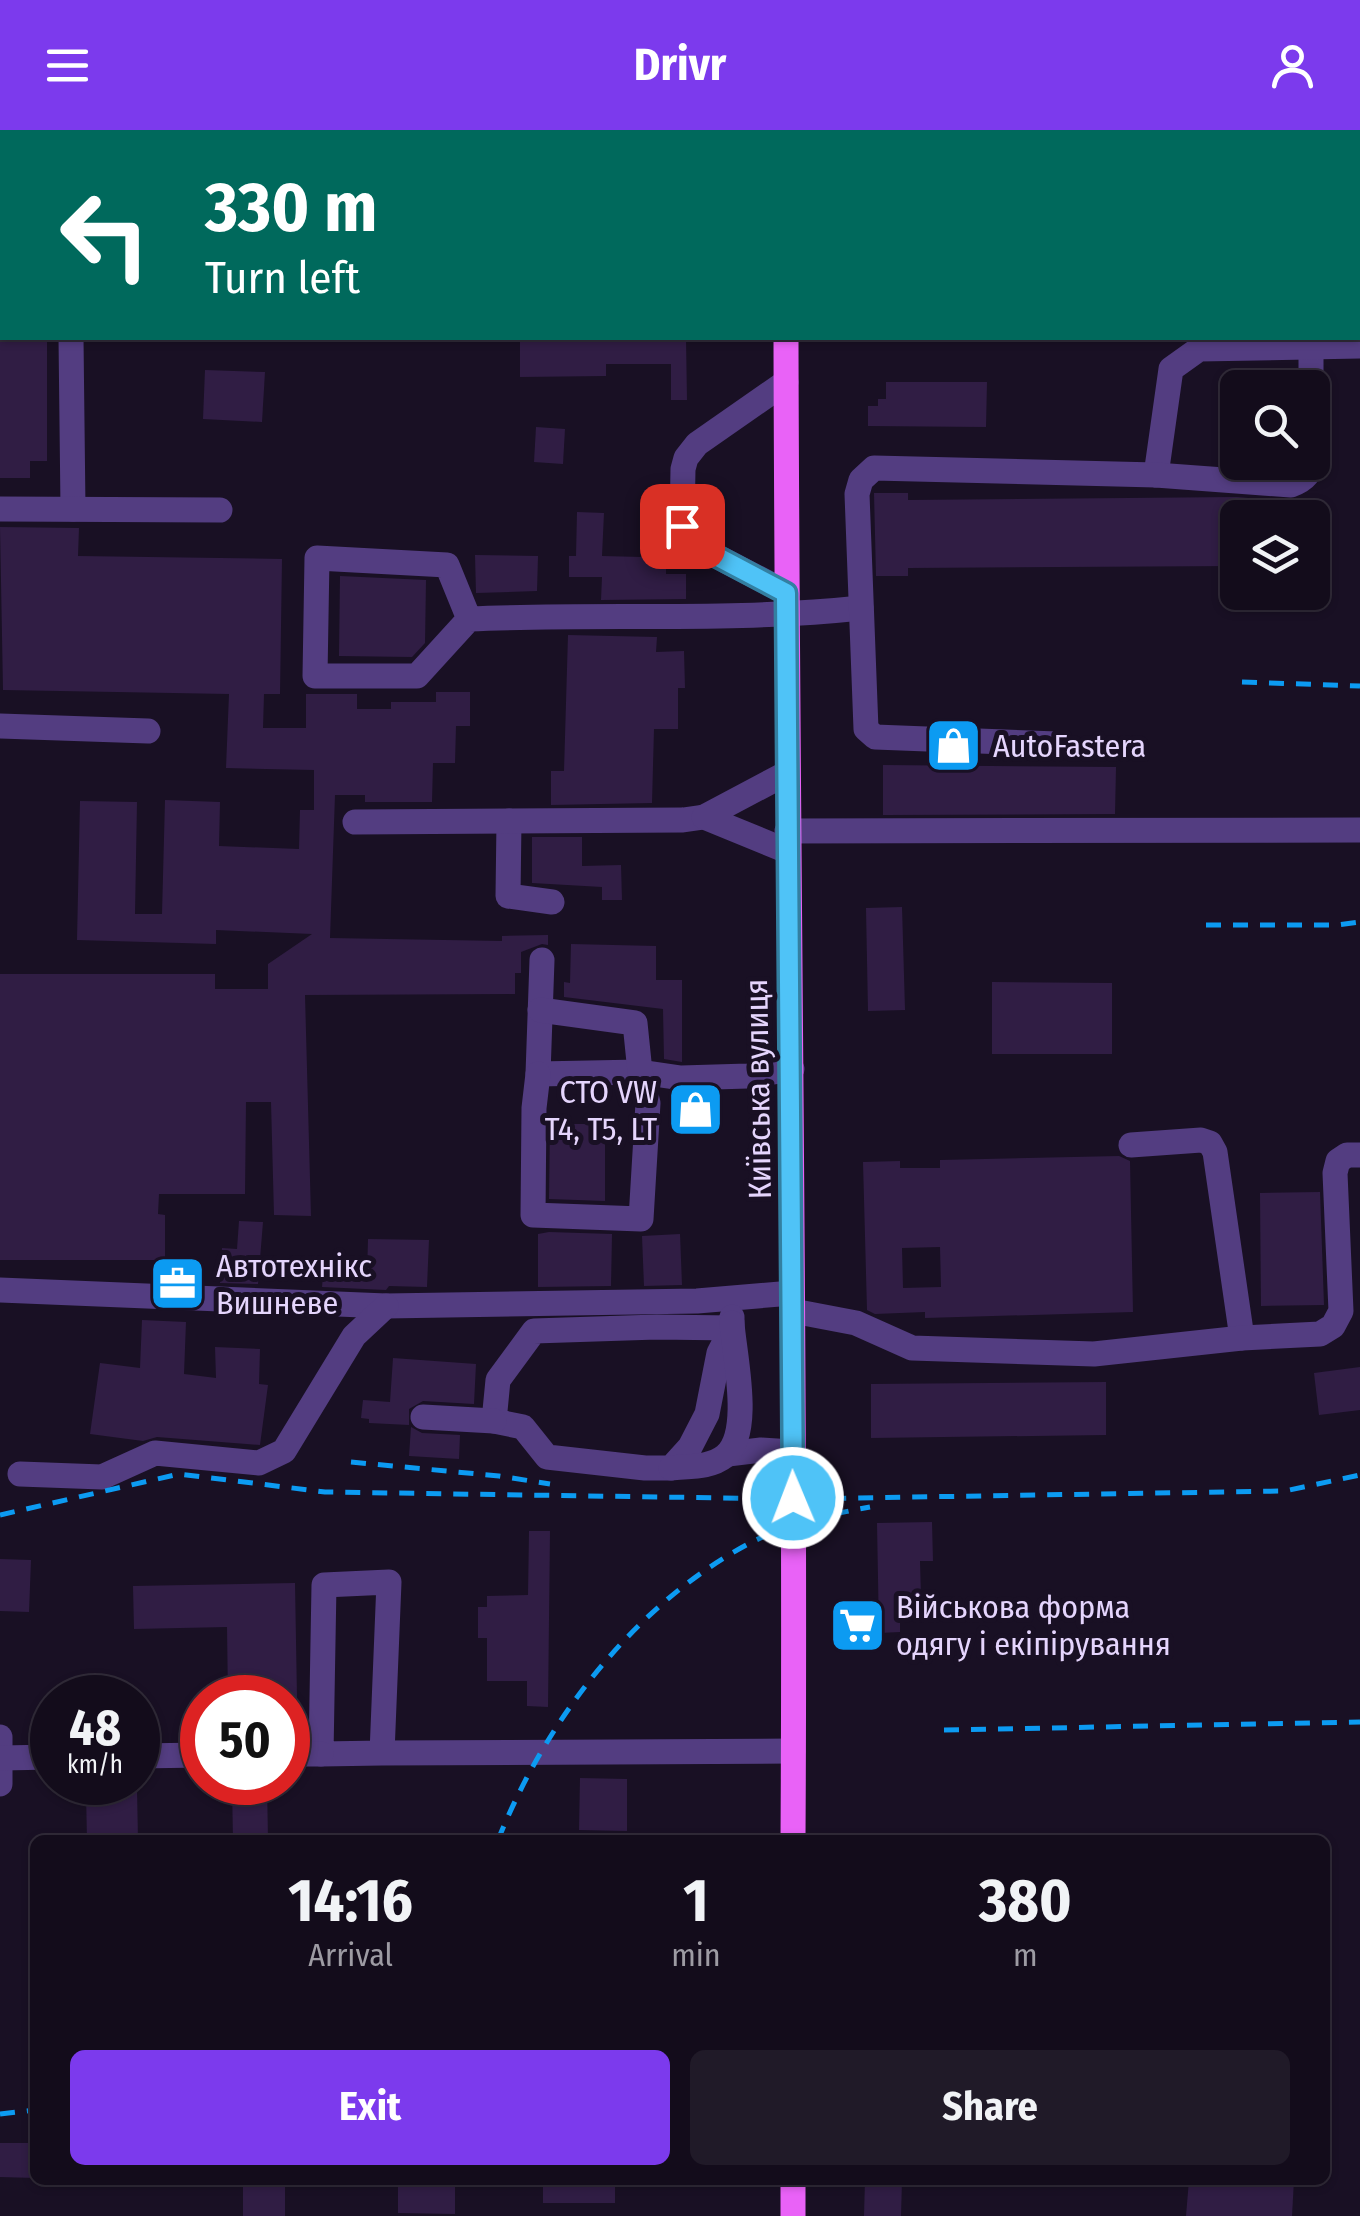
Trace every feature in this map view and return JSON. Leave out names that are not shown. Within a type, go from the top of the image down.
[{"type":"main road","name":"Київська вулиця","points":[[786,340],[793,1302],[792,1835]]},
{"type":"main road","points":[[793,2185],[793,2216]]},
{"type":"lane","points":[[71,340],[73,509]]},
{"type":"lane","points":[[1156,475],[1171,369],[1186,356],[1199,349],[1360,346]]},
{"type":"lane","points":[[1311,348],[1311,370]]},
{"type":"lane","points":[[786,382],[698,444],[686,458],[682,526],[697,546],[787,604]]},
{"type":"lane","points":[[1058,744],[875,737],[866,729],[857,494],[861,480],[874,468],[1220,480]]},
{"type":"lane","points":[[1224,480],[1291,485],[1303,480]]},
{"type":"lane","points":[[0,509],[220,510]]},
{"type":"lane","points":[[469,619],[447,565],[317,558],[315,676],[418,676],[469,619],[787,604],[860,608]]},
{"type":"lane","points":[[0,726],[148,731]]},
{"type":"lane","points":[[355,822],[682,820],[704,817],[787,772]]},
{"type":"lane","points":[[704,817],[787,841],[1360,830]]},
{"type":"lane","points":[[509,821],[508,896],[552,902]]},
{"type":"lane","points":[[540,1010],[635,1023],[648,1103],[641,1219],[533,1215],[534,1108],[542,960]]},
{"type":"lane","points":[[538,1074],[640,1072],[698,1077],[748,1076],[792,1069]]},
{"type":"lane","points":[[1131,1145],[1200,1140],[1210,1143],[1215,1152],[1242,1338]]},
{"type":"lane","points":[[0,1290],[386,1306],[736,1298],[793,1302],[856,1323],[912,1348],[1094,1354],[1320,1334],[1334,1326],[1341,1310],[1335,1173],[1338,1161],[1360,1154]]},
{"type":"lane","points":[[670,1468],[690,1446],[707,1414],[719,1353],[732,1328],[736,1298]]},
{"type":"lane","points":[[20,1474],[102,1477],[155,1453],[259,1463],[284,1451],[354,1336],[386,1306]]},
{"type":"lane","points":[[494,1421],[498,1380],[534,1332],[656,1326],[732,1328]]},
{"type":"lane","points":[[728,1454],[739,1427],[738,1355],[732,1328]]},
{"type":"lane","points":[[423,1417],[494,1421],[522,1427],[547,1457],[644,1468],[708,1465],[728,1454],[761,1450],[792,1452]]},
{"type":"lane","points":[[321,1754],[324,1585],[388,1582],[382,1753]]},
{"type":"lane","points":[[0,1784],[1,1747],[30,1753]]},
{"type":"lane","points":[[310,1754],[793,1751]]},
{"type":"building","points":[[0,340],[47,340],[47,461],[30,461],[30,478],[0,478]]},
{"type":"building","points":[[520,340],[686,340],[687,400],[671,400],[671,364],[606,364],[606,376],[520,377]]},
{"type":"building","points":[[205,370],[265,372],[262,422],[203,419]]},
{"type":"building","points":[[886,382],[987,382],[986,427],[868,426],[868,406],[878,406],[878,399],[886,399]]},
{"type":"building","points":[[536,427],[565,429],[563,464],[534,462]]},
{"type":"building","points":[[644,490],[666,490],[666,574],[686,574],[686,599],[601,600],[602,577],[569,577],[569,556],[576,556],[577,512],[604,513],[602,556],[642,557]]},
{"type":"building","points":[[874,493],[908,493],[908,500],[1260,499],[1220,500],[1220,566],[908,568],[908,576],[876,576]]},
{"type":"building","points":[[0,527],[79,528],[78,556],[282,559],[280,694],[264,694],[263,728],[306,728],[306,694],[357,694],[357,709],[391,709],[391,702],[436,702],[436,692],[470,692],[470,726],[456,726],[455,763],[433,763],[432,802],[365,802],[365,795],[335,795],[330,938],[502,941],[502,936],[548,935],[548,945],[521,952],[515,994],[305,995],[311,1216],[274,1215],[271,1102],[246,1102],[245,1194],[159,1194],[158,1214],[165,1215],[165,1260],[0,1260],[0,974],[215,974],[215,989],[268,989],[268,964],[312,934],[216,930],[216,944],[77,940],[80,801],[137,802],[135,914],[162,914],[165,800],[220,802],[219,846],[299,849],[300,810],[314,810],[314,770],[226,768],[229,694],[3,690]]},
{"type":"building","points":[[475,555],[538,556],[537,591],[476,593]]},
{"type":"building","points":[[340,576],[426,580],[425,643],[412,657],[339,656]]},
{"type":"building","points":[[568,635],[657,637],[656,652],[684,651],[685,688],[678,688],[678,729],[654,729],[652,803],[551,805],[551,771],[564,771]]},
{"type":"building","points":[[883,765],[1116,767],[1115,814],[883,815]]},
{"type":"building","points":[[532,837],[582,837],[582,866],[621,865],[622,900],[602,900],[602,887],[532,883]]},
{"type":"building","points":[[902,907],[905,1010],[868,1011],[866,908]]},
{"type":"building","points":[[571,944],[656,946],[656,980],[682,980],[682,1062],[664,1059],[663,1009],[564,997],[564,982],[570,983]]},
{"type":"building","points":[[992,982],[1112,983],[1112,1054],[992,1054]]},
{"type":"building","points":[[550,1124],[605,1124],[605,1201],[549,1199]]},
{"type":"building","points":[[1119,1156],[1130,1161],[1133,1312],[925,1318],[925,1312],[875,1314],[867,1310],[863,1162],[900,1161],[900,1168],[940,1168],[940,1160]],"holes":[[[940,1247],[941,1287],[903,1288],[902,1248]]]},
{"type":"building","points":[[1320,1192],[1324,1305],[1261,1306],[1260,1193]]},
{"type":"building","points":[[239,1221],[263,1222],[258,1284],[220,1283],[222,1248],[237,1249]]},
{"type":"building","points":[[538,1234],[612,1234],[611,1286],[538,1287]]},
{"type":"building","points":[[680,1234],[682,1285],[644,1286],[642,1236]]},
{"type":"building","points":[[368,1239],[429,1240],[427,1287],[322,1287],[323,1276],[367,1277]]},
{"type":"building","points":[[142,1320],[186,1322],[184,1374],[216,1378],[215,1347],[260,1349],[259,1384],[268,1385],[260,1445],[157,1437],[143,1441],[90,1434],[100,1363],[140,1368]]},
{"type":"building","points":[[393,1358],[476,1364],[474,1404],[423,1401],[409,1409],[409,1425],[369,1423],[369,1419],[361,1418],[363,1400],[390,1402]]},
{"type":"building","points":[[1360,1367],[1360,1410],[1319,1415],[1314,1373]]},
{"type":"building","points":[[1106,1382],[1106,1435],[871,1438],[871,1384]]},
{"type":"building","points":[[411,1427],[422,1433],[460,1435],[459,1459],[409,1456]]},
{"type":"building","points":[[932,1522],[933,1561],[920,1561],[921,1597],[900,1598],[900,1632],[879,1633],[877,1523]]},
{"type":"building","points":[[529,1531],[550,1531],[548,1707],[527,1706],[527,1681],[487,1681],[487,1638],[478,1638],[478,1607],[487,1607],[487,1596],[528,1595]]},
{"type":"building","points":[[0,1559],[31,1560],[29,1612],[0,1611]]},
{"type":"building","points":[[295,1583],[297,1675],[228,1675],[227,1627],[134,1629],[133,1586]]},
{"type":"building","points":[[580,1778],[627,1779],[627,1831],[579,1830]]},
{"type":"building","points":[[86,1805],[137,1805],[138,1835],[87,1835]]},
{"type":"building","points":[[232,1805],[267,1805],[268,1835],[233,1835]]},
{"type":"building","points":[[0,2143],[30,2143],[30,2178],[0,2177]]},
{"type":"building","points":[[243,2185],[285,2185],[285,2216],[243,2216]]},
{"type":"building","points":[[398,2185],[455,2185],[455,2214],[398,2213]]},
{"type":"building","points":[[543,2185],[615,2185],[615,2203],[543,2203]]},
{"type":"building","points":[[865,2185],[902,2185],[901,2216],[864,2216]]},
{"type":"building","points":[[1189,2185],[1294,2185],[1292,2216],[1186,2216]]},
{"type":"railway","points":[[1242,682],[1360,686]]},
{"type":"railway","points":[[1206,925],[1360,922]]},
{"type":"railway","points":[[351,1462],[550,1484]]},
{"type":"railway","points":[[0,1515],[179,1474],[325,1492],[793,1499],[1285,1491],[1360,1475]]},
{"type":"railway","points":[[500,1835],[541,1751],[569,1709],[633,1631],[670,1597],[709,1567],[752,1542],[810,1520],[870,1507]]},
{"type":"railway","points":[[944,1730],[1360,1722]]},
{"type":"railway","points":[[0,2114],[30,2111]]},
{"type":"place","name":"AutoFastera","points":[[954,746]]},
{"type":"place","name":"СТО VW T4, T5, LT","points":[[696,1110]]},
{"type":"place","name":"Автотехнікс Вишневе","points":[[177,1284]]},
{"type":"place","name":"Військова форма одягу і екіпірування","points":[[857,1625]]},
{"type":"route","points":[[682,526],[697,546],[786,593],[793,1498]]}]
